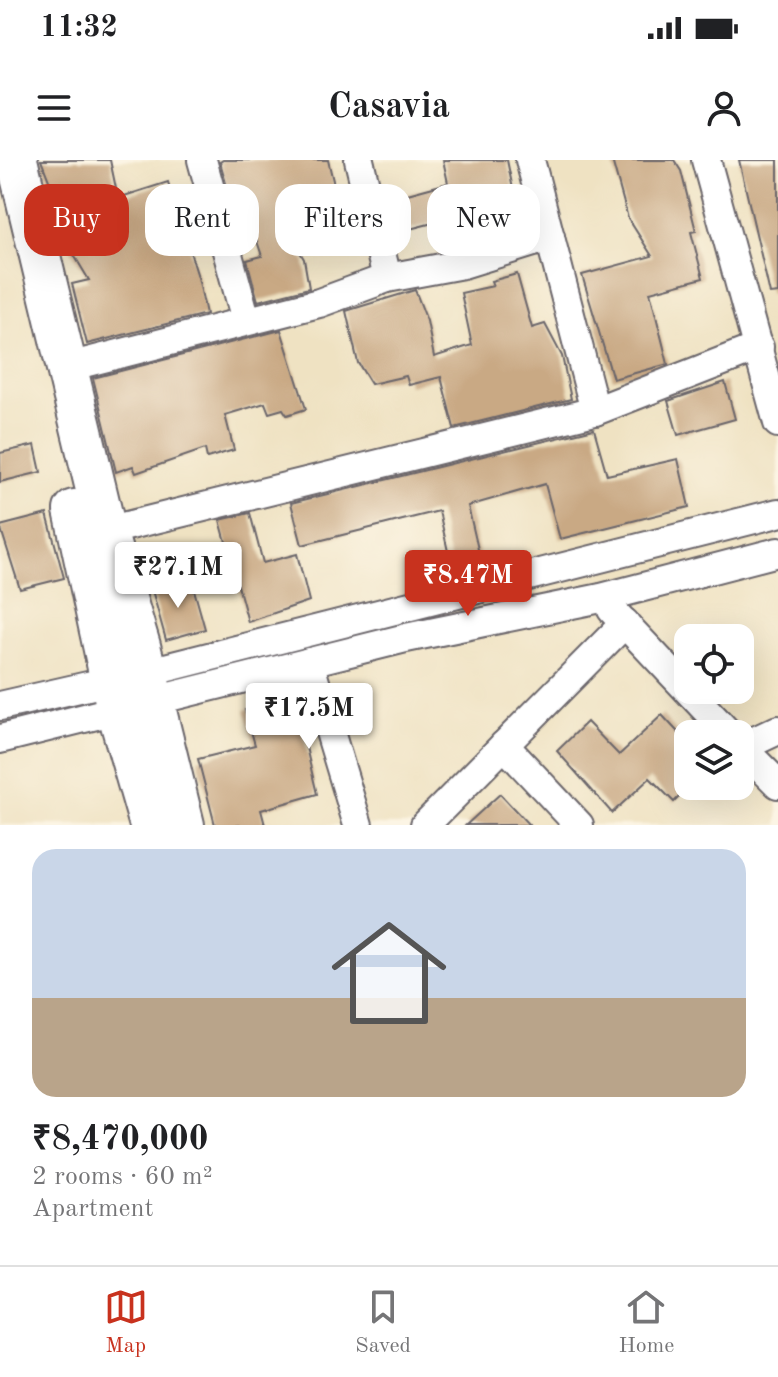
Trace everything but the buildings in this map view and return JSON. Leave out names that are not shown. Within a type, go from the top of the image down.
[{"type":"street","points":[[17,160],[106,531],[150,825]]},
{"type":"street","points":[[202,160],[246,320]]},
{"type":"street","points":[[359,160],[387,278]]},
{"type":"street","points":[[530,160],[595,411]]},
{"type":"street","points":[[706,160],[778,423]]},
{"type":"street","points":[[0,199],[132,691],[184,825]]},
{"type":"street","points":[[68,367],[319,303],[387,278],[463,264],[550,237]]},
{"type":"street","points":[[106,531],[595,411],[759,347]]},
{"type":"street","points":[[0,739],[132,691],[778,513]]},
{"type":"street","points":[[0,706],[132,691],[309,662],[601,598],[778,552]]},
{"type":"street","points":[[601,598],[716,720]]},
{"type":"street","points":[[425,825],[625,623]]},
{"type":"street","points":[[309,662],[358,825]]},
{"type":"street","points":[[754,737],[778,730]]},
{"type":"street","points":[[504,745],[579,825]]},
{"type":"street","points":[[754,759],[778,784]]}]
